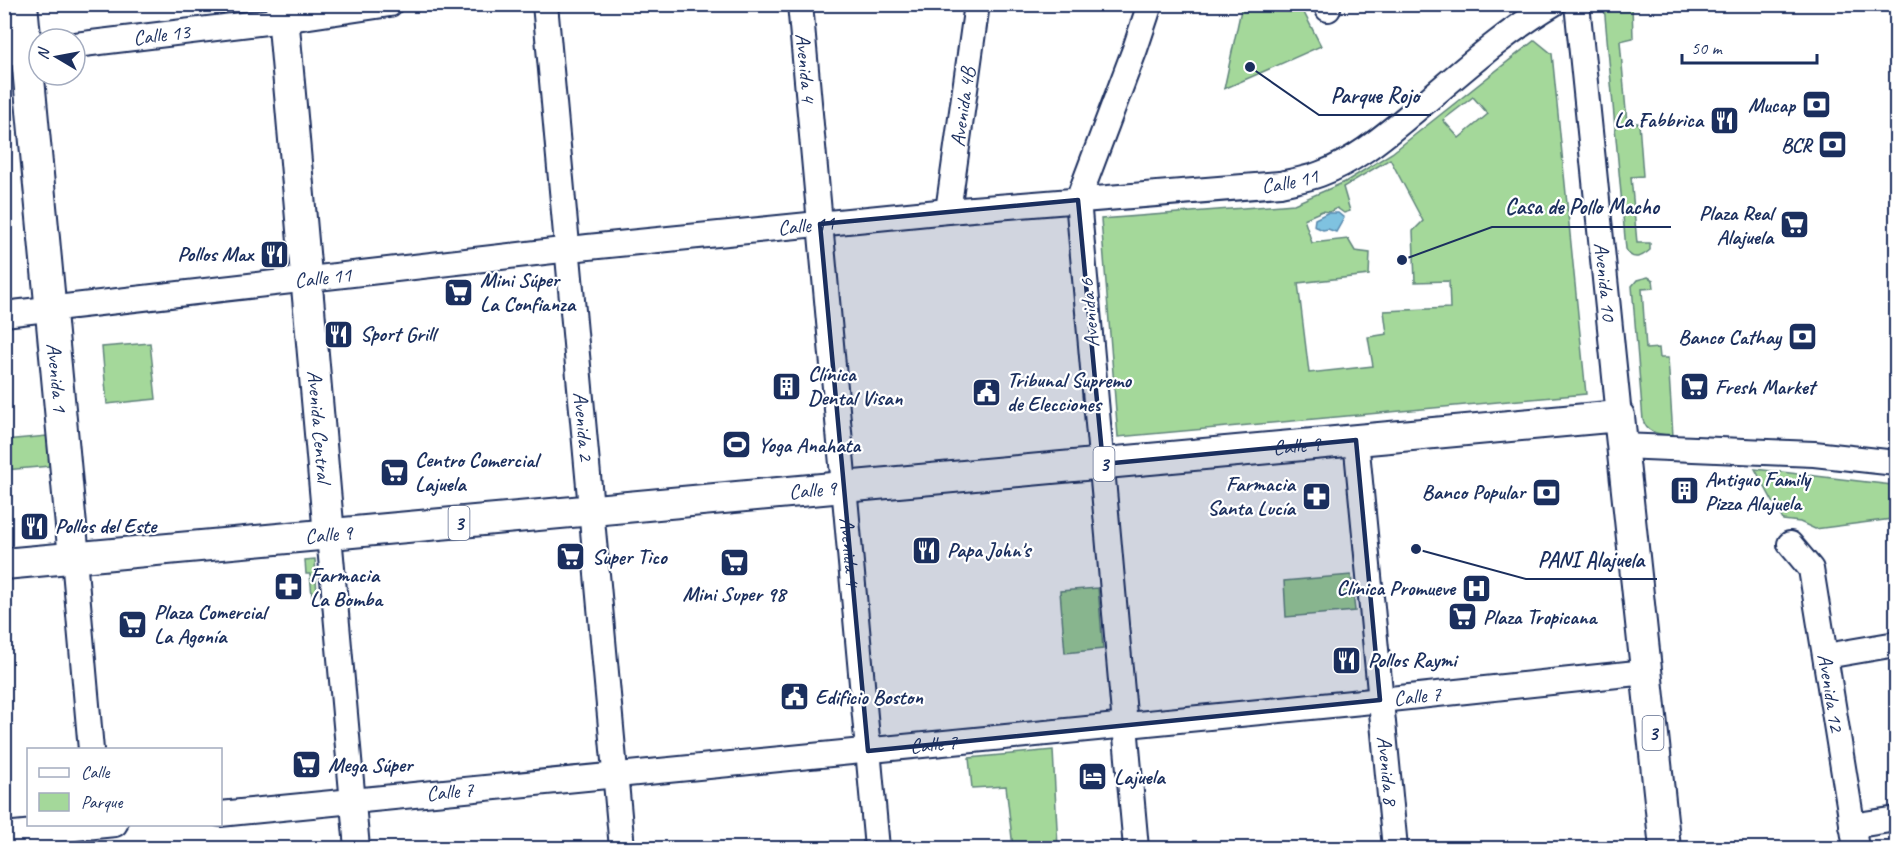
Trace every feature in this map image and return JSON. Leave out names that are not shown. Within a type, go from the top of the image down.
[{"type":"main road","name":"Avenida 1","points":[[22,4],[23,51],[74,558]]},
{"type":"main road","name":"Avenida Central","points":[[283,12],[329,535]]},
{"type":"main road","name":"Calle 9","points":[[4,564],[1619,416]]},
{"type":"main road","name":"3","points":[[1619,416],[1665,849]]},
{"type":"street","name":"Calle 13","points":[[87,43],[283,12],[390,4]]},
{"type":"street","name":"Avenida 2","points":[[545,4],[622,849]]},
{"type":"street","name":"Avenida 4","points":[[800,4],[877,849]]},
{"type":"street","name":"Avenida 4B","points":[[948,211],[977,4]]},
{"type":"street","name":"Avenida 6","points":[[1136,849],[1078,200],[1150,4]]},
{"type":"street","name":"Calle 11","points":[[4,314],[567,250],[820,224],[948,211],[1280,184],[1320,174],[1355,157],[1532,16],[1553,4]]},
{"type":"street","name":"Avenida 10","points":[[1576,4],[1619,416]]},
{"type":"street","name":"Avenida 8","points":[[1356,440],[1395,849]]},
{"type":"street","points":[[1622,446],[1814,454],[1896,463]]},
{"type":"street","name":"Avenida Central","points":[[329,535],[357,849]]},
{"type":"street","name":"Avenida 12","points":[[1790,544],[1812,569],[1854,837]]},
{"type":"street","name":"Avenida 1","points":[[74,558],[91,748]]},
{"type":"street","points":[[1826,656],[1896,644]]},
{"type":"street","name":"Calle 7","points":[[222,814],[1124,726],[1646,672]]},
{"type":"street","points":[[1854,837],[1896,819]]},
{"type":"street","points":[[4,835],[102,831]]},
{"type":"highlighted area","points":[[1078,200],[1103,464],[1356,440],[1380,700],[868,751],[820,224]]},
{"type":"green space","points":[[1242,5],[1300,5],[1321,46],[1224,89]]},
{"type":"green space","points":[[1604,5],[1632,5],[1633,38],[1620,41],[1627,123],[1639,123],[1643,176],[1631,177],[1637,243],[1650,243],[1650,250],[1637,257],[1631,256],[1626,249]]},
{"type":"green space","points":[[1535,40],[1552,54],[1586,394],[1118,437],[1101,219],[1294,204],[1345,182],[1392,153]],"holes":[[[1473,97],[1488,114],[1459,138],[1443,120]],[[1390,159],[1423,221],[1413,231],[1415,282],[1449,281],[1450,308],[1384,311],[1387,334],[1368,337],[1373,366],[1309,373],[1298,283],[1369,275],[1370,253],[1355,251],[1348,239],[1312,243],[1304,219],[1322,211],[1329,212],[1337,208],[1344,213],[1350,211],[1343,187]]]},
{"type":"green space","points":[[1648,277],[1653,280],[1654,288],[1642,289],[1646,349],[1659,348],[1660,358],[1668,358],[1673,436],[1651,431],[1643,420],[1632,286],[1637,280]]},
{"type":"green space","points":[[150,343],[156,399],[107,404],[102,347]]},
{"type":"green space","points":[[47,436],[50,466],[5,470],[5,440]]},
{"type":"green space","points":[[1755,469],[1892,485],[1892,519],[1815,529],[1800,522],[1783,520]]},
{"type":"green space","points":[[315,559],[317,595],[312,596],[310,574],[306,574],[305,560]]},
{"type":"green space","points":[[1351,575],[1355,611],[1286,617],[1284,581]]},
{"type":"green space","points":[[1098,588],[1103,649],[1065,653],[1060,591]]},
{"type":"green space","points":[[1053,750],[1058,848],[1013,847],[1006,786],[972,788],[969,758]]},
{"type":"water","points":[[1327,213],[1338,213],[1344,218],[1336,232],[1314,226],[1315,219]]},
{"type":"place","name":"Parque Rojo","points":[[1250,67]]},
{"type":"place","name":"Mucap","points":[[1816,105]]},
{"type":"place","name":"La Fabbrica","points":[[1724,120]]},
{"type":"place","name":"BCR","points":[[1833,145]]},
{"type":"place","name":"Plaza Real Alajuela","points":[[1794,225]]},
{"type":"place","name":"Pollos Max","points":[[274,254]]},
{"type":"place","name":"Casa de Pollo Macho","points":[[1402,260]]},
{"type":"place","name":"Mini Súper La Confianza","points":[[459,292]]},
{"type":"place","name":"Sport Grill","points":[[339,334]]},
{"type":"place","name":"Banco Cathay","points":[[1802,337]]},
{"type":"place","name":"Clínica Dental Visan","points":[[787,386]]},
{"type":"place","name":"Fresh Market","points":[[1694,387]]},
{"type":"place","name":"Tribunal Supremo de Elecciones","points":[[986,392]]},
{"type":"place","name":"Yoga Anahata","points":[[737,445]]},
{"type":"place","name":"Centro Comercial Lajuela","points":[[394,472]]},
{"type":"place","name":"Antiguo Family Pizza Alajuela","points":[[1684,491]]},
{"type":"place","name":"Banco Popular","points":[[1546,492]]},
{"type":"place","name":"Farmacia Santa Lucía","points":[[1316,496]]},
{"type":"place","name":"Pollos del Este","points":[[34,526]]},
{"type":"place","name":"PANI Alajuela","points":[[1416,549]]},
{"type":"place","name":"Papa John's","points":[[926,550]]},
{"type":"place","name":"Super Tico","points":[[571,557]]},
{"type":"place","name":"Mini Super 98","points":[[734,563]]},
{"type":"place","name":"Farmacia La Bomba","points":[[289,587]]},
{"type":"place","name":"Clínica Promueve","points":[[1476,588]]},
{"type":"place","name":"Plaza Tropicana","points":[[1462,617]]},
{"type":"place","name":"Plaza Comercial La Agonía","points":[[133,624]]},
{"type":"place","name":"Pollos Raymi","points":[[1347,660]]},
{"type":"place","name":"Edificio Boston","points":[[794,697]]},
{"type":"place","name":"Mega Súper","points":[[307,765]]},
{"type":"place","name":"Lajuela","points":[[1093,777]]}]
